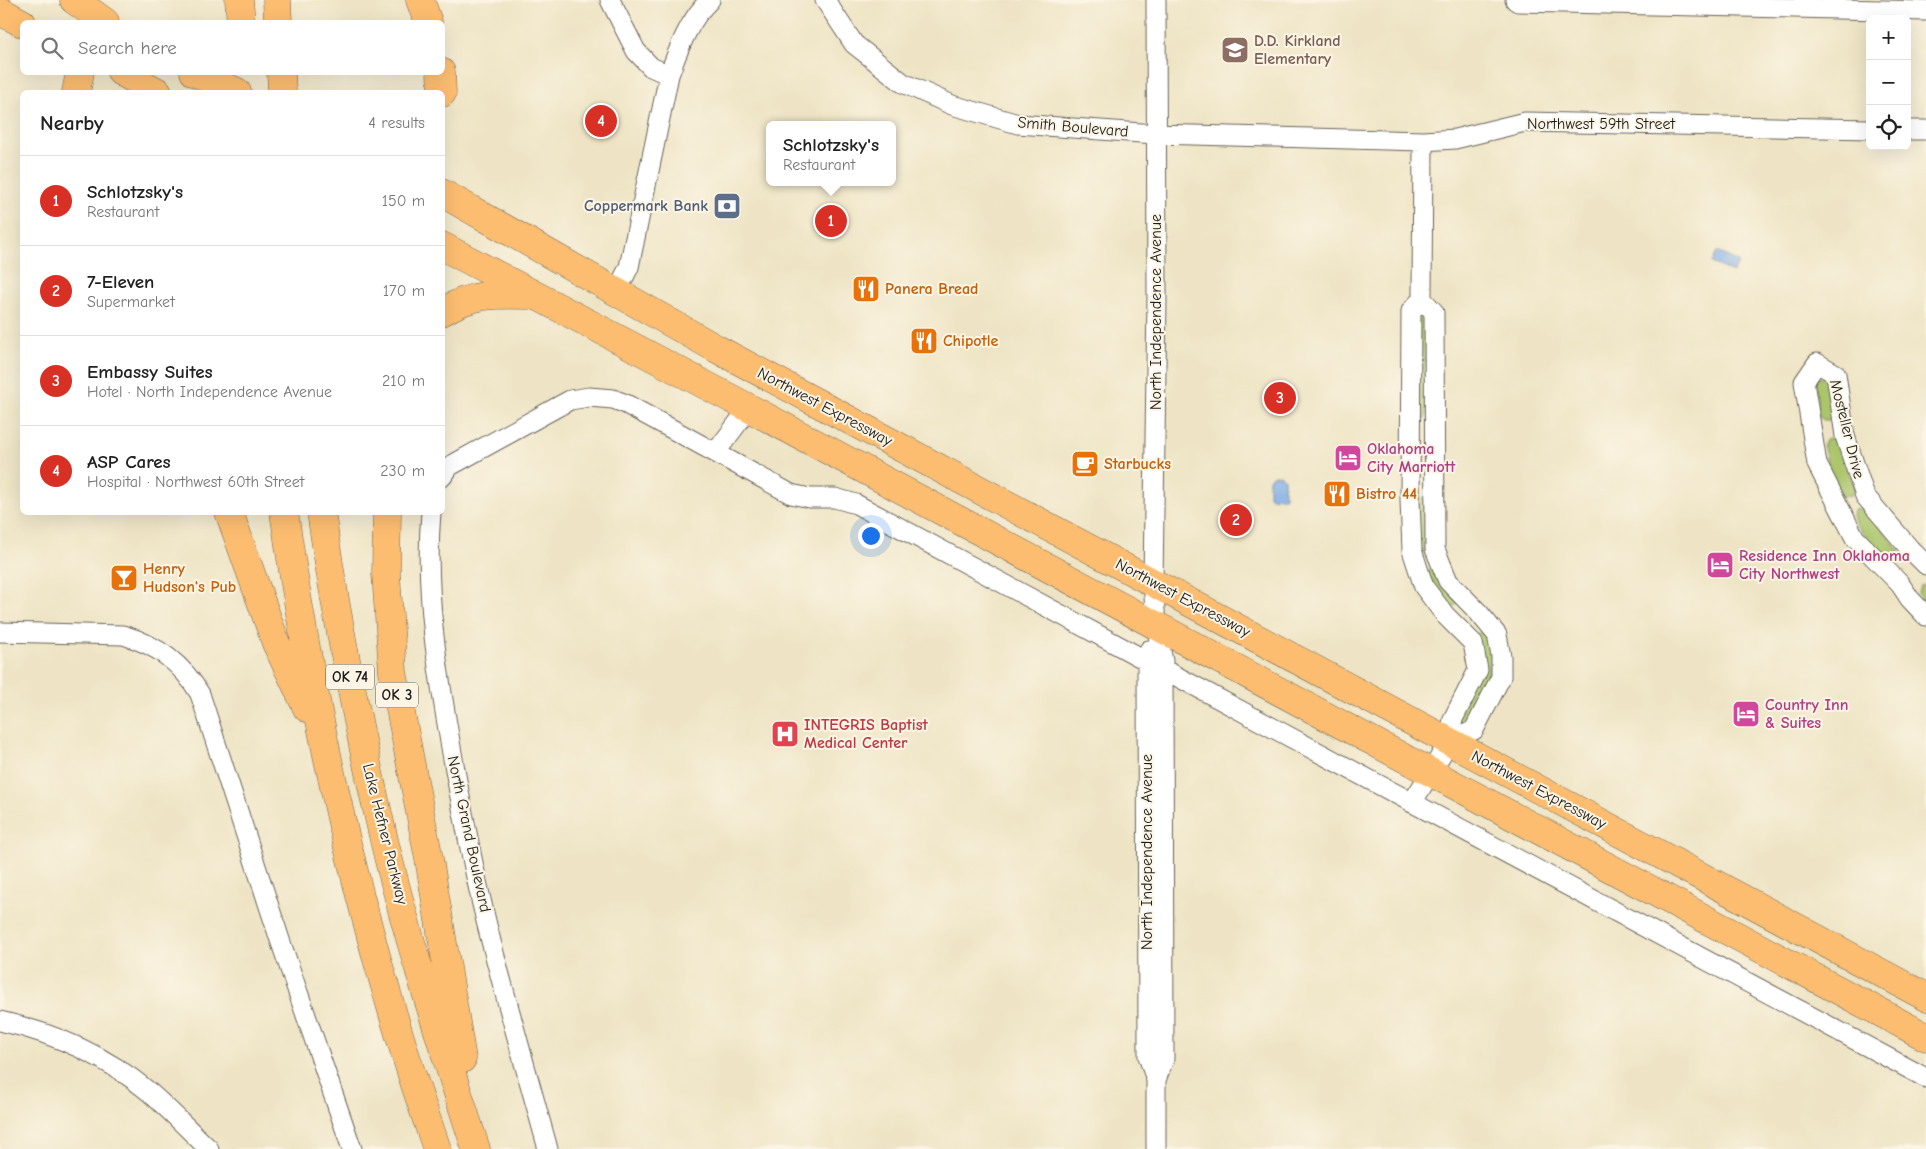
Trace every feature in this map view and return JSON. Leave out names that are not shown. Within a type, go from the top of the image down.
[{"type":"highway","points":[[239,0],[241,20]]},
{"type":"highway","points":[[277,0],[278,20]]},
{"type":"highway","points":[[420,0],[427,20]]},
{"type":"highway","points":[[0,11],[20,22]]},
{"type":"highway","points":[[76,90],[79,75]]},
{"type":"highway","points":[[127,75],[154,90]]},
{"type":"highway","points":[[199,75],[233,90]]},
{"type":"highway","points":[[243,75],[244,90]]},
{"type":"highway","points":[[281,75],[282,90]]},
{"type":"highway","points":[[441,75],[442,90]]},
{"type":"highway","name":"Northwest Expressway","points":[[445,195],[717,349],[1926,997]]},
{"type":"highway","points":[[445,248],[1156,625],[1430,773],[1920,1030]]},
{"type":"highway","points":[[445,310],[456,303],[475,296],[493,294],[533,295]]},
{"type":"highway","points":[[574,315],[697,358],[706,358],[717,349]]},
{"type":"highway","points":[[749,408],[760,400],[827,408]]},
{"type":"highway","points":[[231,515],[276,643],[325,746],[348,846],[397,1027],[437,1149]]},
{"type":"highway","name":"OK 74","points":[[284,515],[303,635],[325,746]]},
{"type":"highway","name":"Lake Hefner Parkway","points":[[322,515],[357,714],[384,840],[424,985],[476,1149]]},
{"type":"highway","name":"OK 3","points":[[387,515],[386,574],[393,672],[428,859],[476,1149]]},
{"type":"street","points":[[610,0],[636,52],[651,67],[669,75]]},
{"type":"street","points":[[617,292],[630,267],[669,75],[677,52],[701,8],[710,0]]},
{"type":"street","name":"Smith Boulevard","points":[[825,0],[854,44],[903,83],[952,105],[1018,124],[1155,134]]},
{"type":"street","name":"North Independence Avenue","points":[[1156,0],[1156,297],[1153,582],[1156,625],[1155,665],[1164,1059],[1156,1080],[1156,1149]]},
{"type":"street","points":[[1515,0],[1518,2],[1926,11]]},
{"type":"street","name":"Northwest 59th Street","points":[[1155,134],[1423,140],[1455,139],[1526,122],[1866,129]]},
{"type":"street","points":[[1911,130],[1926,130]]},
{"type":"street","points":[[1412,803],[1449,742],[1453,718],[1478,670],[1473,643],[1445,615],[1424,586],[1412,550],[1410,500],[1411,311],[1422,299],[1423,140]]},
{"type":"street","points":[[1422,299],[1434,312],[1435,549],[1448,581],[1497,635],[1501,656],[1501,676],[1474,730],[1449,742]]},
{"type":"street","name":"Mosteller Drive","points":[[1925,561],[1910,549],[1865,496],[1845,436],[1836,374],[1817,363],[1804,382],[1817,464],[1855,538],[1900,584],[1910,599],[1926,616]]},
{"type":"street","points":[[445,473],[450,466],[570,400],[589,397],[612,399],[626,404],[791,494],[810,498],[835,498],[856,504],[1926,1078]]},
{"type":"street","points":[[716,452],[749,408]]},
{"type":"street","name":"North Grand Boulevard","points":[[431,515],[429,558],[431,619],[441,690],[461,800],[490,940],[548,1149]]},
{"type":"street","points":[[1415,562],[1439,561]]},
{"type":"street","points":[[1900,584],[1925,561]]},
{"type":"street","points":[[1459,629],[1479,613]]},
{"type":"street","points":[[0,632],[123,635],[154,646],[178,664],[191,678],[200,694],[280,940],[352,1149]]},
{"type":"street","points":[[0,1021],[28,1028],[62,1040],[93,1055],[148,1091],[209,1149]]},
{"type":"green space","points":[[1419,312],[1424,312],[1425,316],[1426,418],[1423,421],[1418,420]]},
{"type":"green space","points":[[1818,377],[1830,380],[1834,415],[1829,420],[1819,417],[1815,381]]},
{"type":"green space","points":[[1825,439],[1837,440],[1855,488],[1851,495],[1844,497],[1838,495],[1834,490],[1824,449]]},
{"type":"green space","points":[[1418,498],[1424,498],[1425,501],[1424,543],[1426,551],[1422,553],[1419,551]]},
{"type":"green space","points":[[1865,508],[1900,552],[1898,563],[1891,564],[1886,562],[1855,523],[1853,515],[1855,509]]},
{"type":"green space","points":[[1429,570],[1432,570],[1458,603],[1452,608],[1436,590],[1427,573]]},
{"type":"green space","points":[[1926,585],[1926,606],[1918,593],[1920,586]]},
{"type":"green space","points":[[1484,630],[1491,656],[1487,680],[1464,727],[1454,726],[1477,634]]},
{"type":"water","points":[[1717,252],[1739,262],[1733,273],[1712,263]]},
{"type":"water","points":[[1272,475],[1280,475],[1284,478],[1284,494],[1286,495],[1282,499],[1280,497],[1273,498],[1269,495],[1269,479]]},
{"type":"place","name":"D.D. Kirkland Elementary","points":[[1235,50]]},
{"type":"place","name":"ASP Cares","points":[[601,121]]},
{"type":"place","name":"Coppermark Bank","points":[[727,206]]},
{"type":"place","name":"Schlotzsky's","points":[[831,221]]},
{"type":"place","name":"Panera Bread","points":[[866,289]]},
{"type":"place","name":"Chipotle","points":[[924,341]]},
{"type":"place","name":"Embassy Suites","points":[[1280,398]]},
{"type":"place","name":"Oklahoma City Marriott","points":[[1348,458]]},
{"type":"place","name":"Starbucks","points":[[1085,464]]},
{"type":"place","name":"Bistro 44","points":[[1337,494]]},
{"type":"place","name":"7-Eleven","points":[[1236,520]]},
{"type":"place","name":"Residence Inn Oklahoma City Northwest","points":[[1720,565]]},
{"type":"place","name":"Henry Hudson's Pub","points":[[124,578]]},
{"type":"place","name":"Country Inn & Suites","points":[[1746,714]]},
{"type":"place","name":"INTEGRIS Baptist Medical Center","points":[[785,734]]}]
